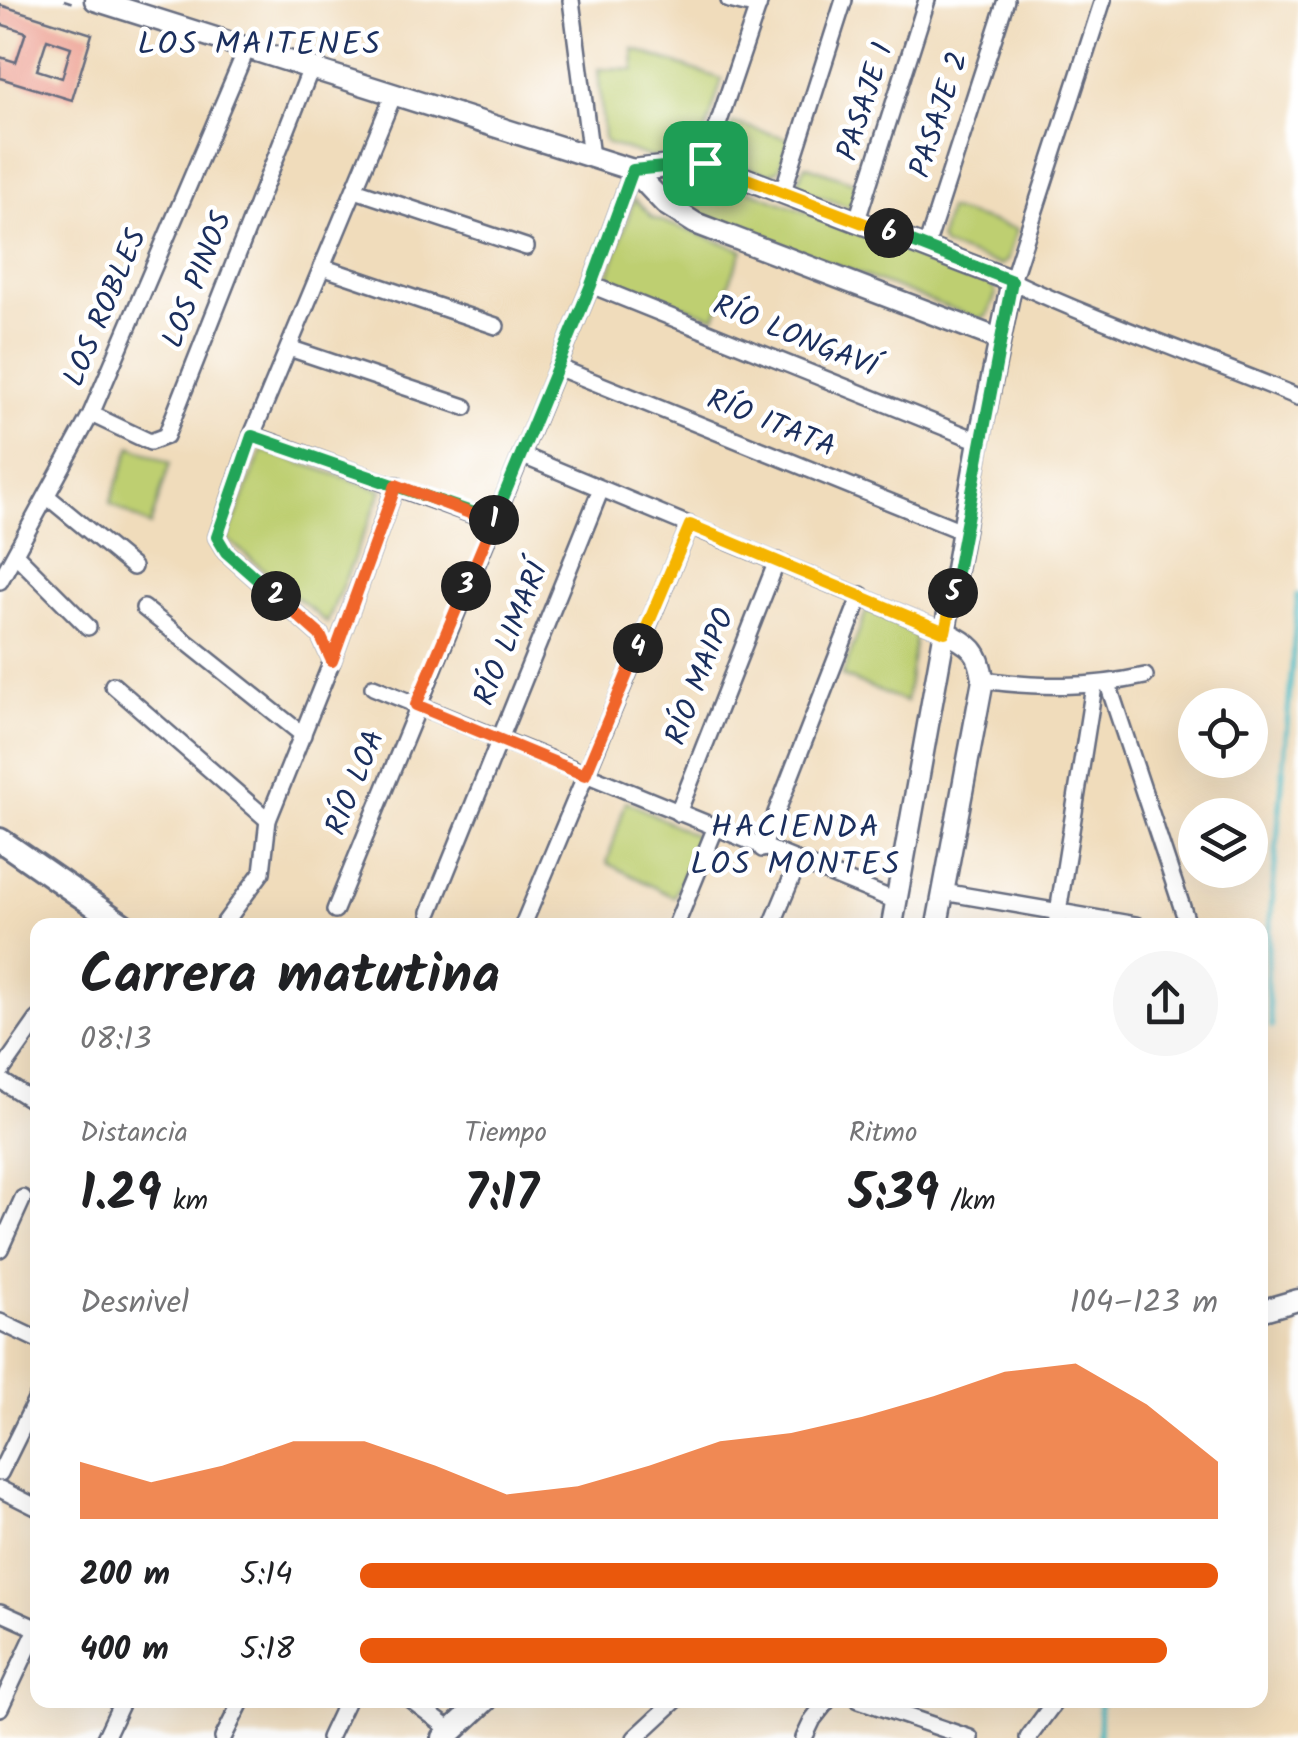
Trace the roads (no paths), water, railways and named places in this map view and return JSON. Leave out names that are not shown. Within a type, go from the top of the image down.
[{"type":"main road","points":[[0,840],[107,918]]},
{"type":"main road","points":[[448,1735],[477,1708]]},
{"type":"street","points":[[96,0],[633,170],[705,163],[1012,281],[1094,320],[1210,360],[1298,397]]},
{"type":"street","points":[[571,0],[591,156]]},
{"type":"street","points":[[705,163],[759,3],[729,0]]},
{"type":"street","points":[[783,192],[844,0]]},
{"type":"street","name":"PASAJE 1","points":[[857,220],[927,0]]},
{"type":"street","name":"PASAJE 2","points":[[926,247],[1006,0]]},
{"type":"street","points":[[893,918],[979,441],[1012,281],[1103,0]]},
{"type":"street","name":"LOS ROBLES","points":[[0,581],[91,414],[246,48]]},
{"type":"street","name":"LOS PINOS","points":[[91,414],[150,442],[166,436],[310,68]]},
{"type":"street","points":[[332,661],[320,635],[226,552],[217,537],[252,436],[394,94]]},
{"type":"street","points":[[633,170],[666,204],[695,222],[999,339]]},
{"type":"street","name":"RÍO LOA","points":[[334,910],[591,285],[633,170]]},
{"type":"street","points":[[354,190],[526,247]]},
{"type":"street","points":[[322,267],[496,326]]},
{"type":"street","name":"RÍO LONGAVÍ","points":[[591,285],[979,441]]},
{"type":"street","points":[[289,348],[465,407]]},
{"type":"street","name":"RÍO ITATA","points":[[557,367],[964,532]]},
{"type":"street","points":[[252,436],[493,522]]},
{"type":"street","points":[[521,455],[861,595],[945,632],[977,652],[983,680],[939,918]]},
{"type":"street","points":[[229,918],[262,872],[268,820],[332,661],[396,485]]},
{"type":"street","name":"RÍO LIMARÍ","points":[[430,912],[601,489]]},
{"type":"street","points":[[48,497],[133,568]]},
{"type":"street","points":[[526,918],[690,525]]},
{"type":"street","points":[[16,555],[88,627]]},
{"type":"street","name":"RÍO MAIPO","points":[[678,813],[776,561]]},
{"type":"street","points":[[762,849],[861,595]]},
{"type":"street","points":[[144,608],[303,735]]},
{"type":"street","points":[[983,680],[1030,686],[1101,685],[1145,676]]},
{"type":"street","points":[[113,685],[268,820]]},
{"type":"street","points":[[943,892],[1058,918],[1101,685]]},
{"type":"street","points":[[1101,685],[1185,918]]},
{"type":"street","points":[[374,687],[896,901]]},
{"type":"street","points":[[679,918],[715,829]]},
{"type":"street","points":[[775,918],[798,863]]},
{"type":"street","points":[[30,1032],[0,1076],[30,1098]]},
{"type":"street","points":[[0,1249],[23,1198]]},
{"type":"street","points":[[1268,1308],[1298,1300]]},
{"type":"street","points":[[0,1322],[30,1336]]},
{"type":"street","points":[[0,1472],[30,1412]]},
{"type":"street","points":[[0,1489],[30,1504]]},
{"type":"street","points":[[0,1612],[30,1626]]},
{"type":"street","points":[[0,1708],[30,1644]]},
{"type":"street","points":[[105,1738],[119,1708]]},
{"type":"street","points":[[224,1738],[238,1708]]},
{"type":"street","points":[[329,1738],[343,1708]]},
{"type":"street","points":[[419,1708],[448,1735]]},
{"type":"street","points":[[635,1738],[667,1708]]},
{"type":"street","points":[[804,1738],[821,1708]]},
{"type":"street","points":[[882,1708],[970,1738]]},
{"type":"street","points":[[1028,1738],[1050,1708]]},
{"type":"waterway","points":[[1268,948],[1298,595]]},
{"type":"waterway","points":[[1268,996],[1272,1027]]},
{"type":"waterway","points":[[1099,1738],[1100,1708]]},
{"type":"district","name":"LOS MAITENES","points":[[260,45]]},
{"type":"district","name":"HACIENDA LOS MONTES","points":[[796,846]]}]
